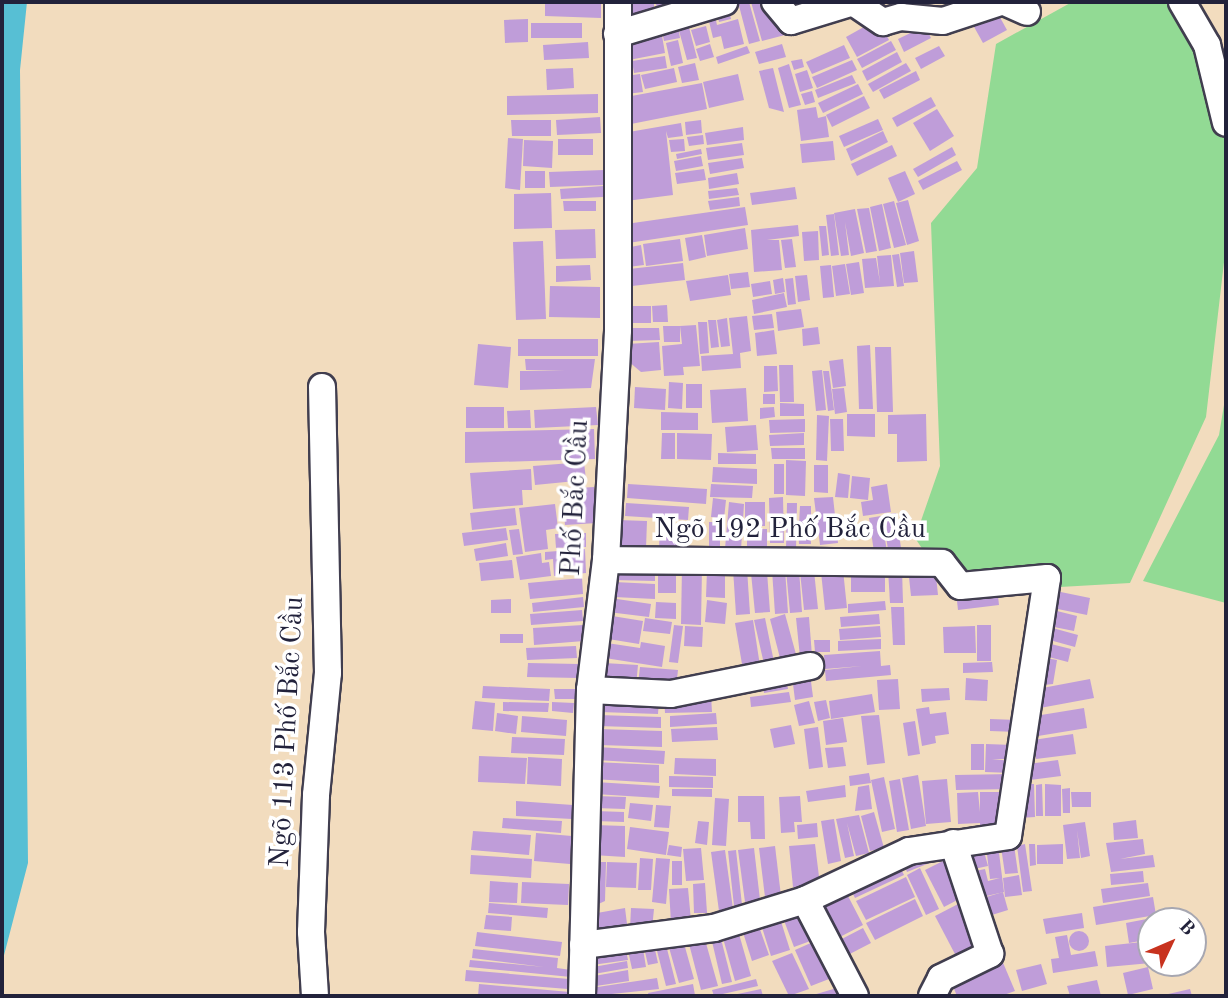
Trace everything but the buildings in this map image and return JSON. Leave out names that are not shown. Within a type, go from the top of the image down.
[{"type":"street","name":"Phố Bắc Cầu","points":[[582,996],[590,690],[606,561],[618,330],[618,2]]},
{"type":"street","points":[[617,34],[724,2]]},
{"type":"street","points":[[775,2],[791,21],[853,2],[883,22],[901,17],[943,21],[1010,5]]},
{"type":"street","points":[[1182,2],[1207,45],[1226,123]]},
{"type":"street","name":"Ngõ 113 Phố Bắc Cầu","points":[[315,996],[312,932],[316,795],[328,673],[322,387]]},
{"type":"street","name":"Ngõ 192 Phố Bắc Cầu","points":[[606,561],[942,563],[960,586],[1047,578],[1009,836],[953,843]]},
{"type":"street","points":[[590,690],[671,694],[810,666]]},
{"type":"street","points":[[583,945],[713,928],[805,900],[909,851],[953,843],[990,954],[942,978],[932,996]]},
{"type":"street","points":[[805,900],[855,996]]},
{"type":"green space","points":[[1072,2],[1173,2],[1200,44],[1226,146],[1226,245],[1206,417],[1130,583],[952,593],[915,538],[940,466],[931,223],[977,168],[996,44]]},
{"type":"green space","points":[[1226,393],[1226,603],[1143,581],[1219,435]]},
{"type":"water","points":[[2,2],[27,2],[20,70],[28,863],[2,963]]}]
